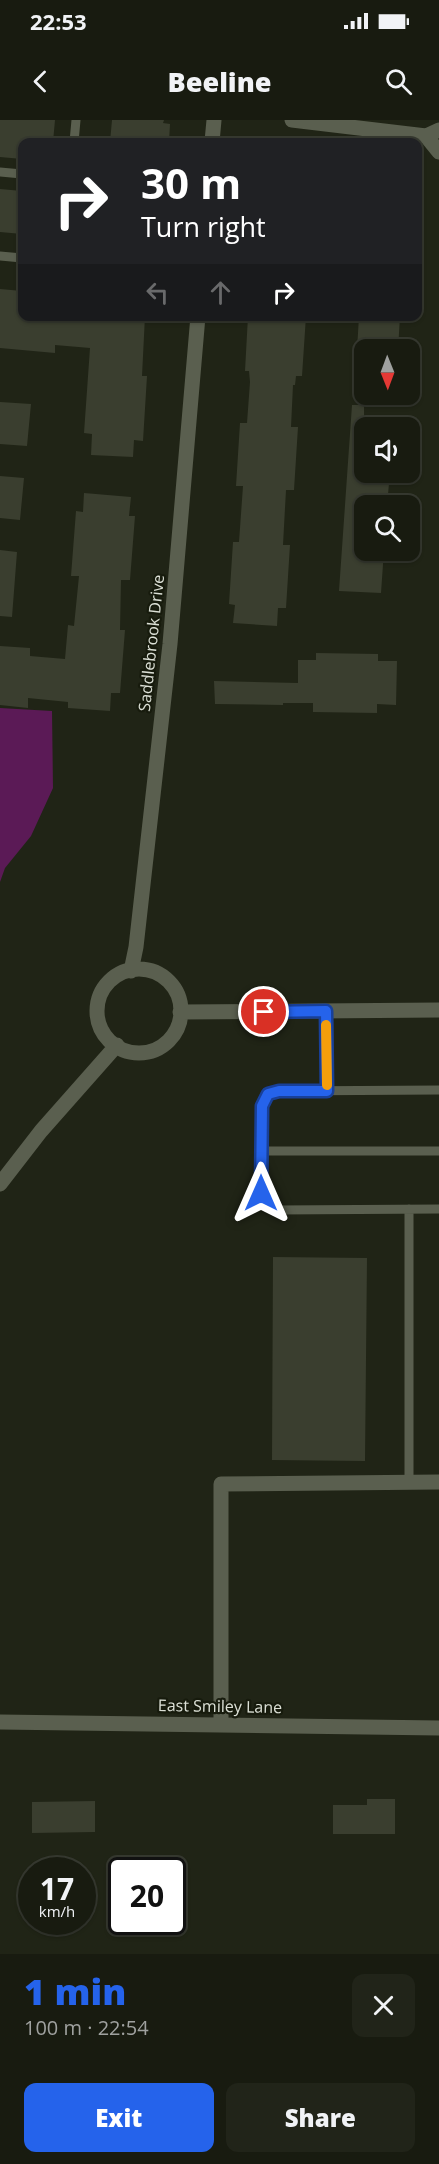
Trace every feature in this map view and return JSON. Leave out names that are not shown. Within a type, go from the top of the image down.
[{"type":"street","points":[[212,138],[214,120]]},
{"type":"street","points":[[292,120],[433,133],[439,152]]},
{"type":"street","name":"Saddlebrook Drive","points":[[131,971],[136,947],[170,644],[198,321]]},
{"type":"street","points":[[145,968],[163,975],[174,986],[180,998],[180,1012],[180,1025],[172,1038],[161,1048],[147,1053],[129,1053],[105,1037],[96,1017],[97,1002],[103,988],[116,975],[145,968]]},
{"type":"street","points":[[180,1012],[439,1010]]},
{"type":"street","points":[[0,1184],[41,1131],[117,1045]]},
{"type":"street","points":[[221,1724],[221,1484],[439,1482]]},
{"type":"street","name":"East Smiley Lane","points":[[0,1722],[439,1728]]},
{"type":"lane","points":[[74,138],[76,120]]},
{"type":"lane","points":[[0,172],[18,174]]},
{"type":"lane","points":[[0,256],[18,258]]},
{"type":"lane","points":[[326,1011],[327,1091]]},
{"type":"lane","points":[[439,1090],[279,1091],[268,1094],[262,1106],[261,1151],[261,1193],[266,1205],[277,1210],[439,1209]]},
{"type":"lane","points":[[261,1151],[439,1151]]},
{"type":"lane","points":[[409,1482],[410,1209]]},
{"type":"shaded area","points":[[0,708],[52,711],[53,788],[31,836],[5,868],[0,882]]},
{"type":"building","points":[[0,120],[55,120],[53,138],[18,138],[18,159],[0,157]]},
{"type":"building","points":[[112,120],[164,120],[163,123],[170,124],[169,138],[110,138]]},
{"type":"building","points":[[0,189],[18,191],[18,234],[0,232]]},
{"type":"building","points":[[0,289],[18,291],[18,321],[145,321],[142,376],[147,376],[143,441],[134,440],[133,457],[91,455],[92,434],[84,433],[90,348],[55,345],[55,353],[0,348]]},
{"type":"building","points":[[248,321],[306,321],[302,376],[296,376],[295,385],[293,385],[291,427],[298,427],[294,490],[286,490],[283,545],[290,545],[286,608],[278,608],[277,626],[233,623],[235,605],[229,604],[233,542],[239,542],[243,486],[236,486],[240,423],[247,423],[250,382],[249,371],[245,371]]},
{"type":"building","points":[[359,321],[400,321],[399,339],[358,339]]},
{"type":"building","points":[[0,402],[31,404],[27,446],[0,444]]},
{"type":"building","points":[[352,405],[364,405],[364,417],[354,417],[354,483],[389,483],[388,495],[354,495],[354,561],[383,561],[381,593],[339,591]]},
{"type":"building","points":[[0,476],[24,478],[20,520],[0,518]]},
{"type":"building","points":[[84,493],[131,497],[129,516],[135,516],[130,580],[121,580],[120,630],[125,630],[120,693],[111,693],[110,711],[68,708],[68,702],[28,698],[28,708],[0,705],[0,646],[30,648],[30,656],[65,659],[68,625],[74,626],[79,576],[71,576],[76,511],[83,512]]},
{"type":"building","points":[[0,550],[17,552],[12,617],[0,616]]},
{"type":"building","points":[[316,653],[378,654],[378,661],[397,661],[396,705],[377,704],[377,713],[313,712],[313,703],[215,704],[214,681],[298,683],[298,660],[316,660]]},
{"type":"building","points":[[273,1257],[367,1258],[365,1461],[272,1460]]},
{"type":"building","points":[[367,1799],[395,1799],[395,1834],[333,1834],[333,1805],[367,1805]]},
{"type":"building","points":[[95,1801],[95,1832],[32,1833],[32,1802]]},
{"type":"slow traffic","points":[[326,1025],[327,1085]]},
{"type":"route","points":[[261,1193],[262,1106],[268,1094],[279,1091],[327,1091],[326,1011],[264,1012]]}]
